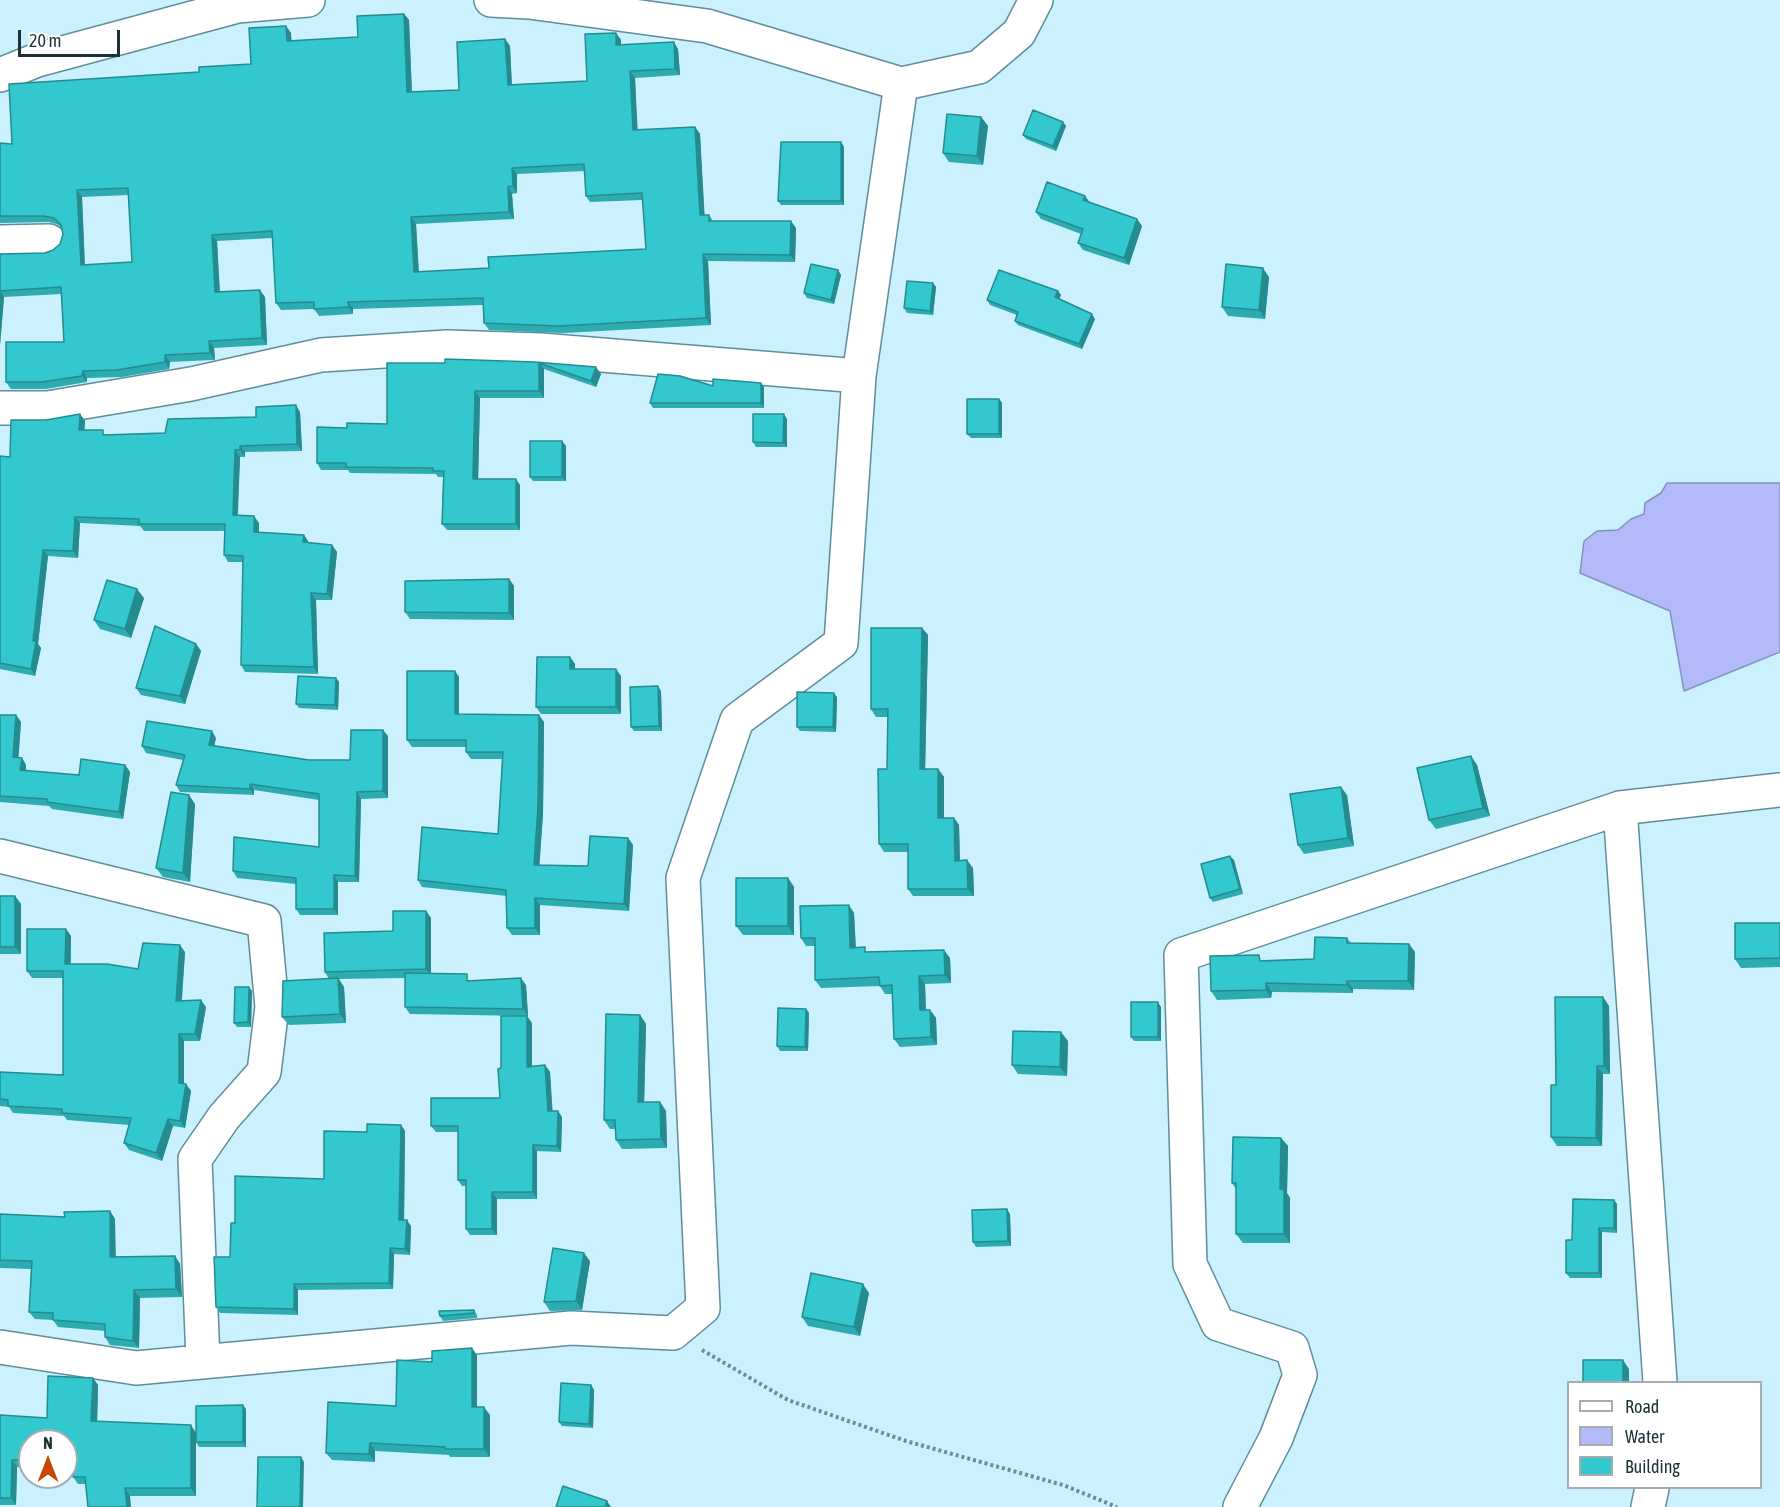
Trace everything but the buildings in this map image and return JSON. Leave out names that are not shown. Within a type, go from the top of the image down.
[{"type":"street","points":[[0,75],[38,60],[237,6],[308,0]]},
{"type":"street","points":[[491,0],[530,2],[707,26],[901,84],[979,67],[1019,33],[1036,0]]},
{"type":"street","points":[[0,1347],[136,1368],[571,1328],[673,1334],[703,1308],[683,878],[737,720],[841,644],[859,376],[901,84]]},
{"type":"street","points":[[0,242],[49,241]]},
{"type":"street","points":[[0,408],[48,408],[191,384],[321,356],[447,347],[541,350],[859,376]]},
{"type":"street","points":[[1240,1507],[1276,1438],[1300,1375],[1292,1348],[1218,1324],[1190,1264],[1181,955],[1620,808],[1780,790]]},
{"type":"street","points":[[1620,808],[1660,1381]]},
{"type":"street","points":[[0,856],[264,921],[272,1007],[264,1072],[224,1118],[195,1159],[203,1361]]},
{"type":"street","points":[[1648,1507],[1652,1489]]},
{"type":"path","points":[[673,1334],[788,1400],[906,1441],[1063,1485],[1117,1507]]},
{"type":"water","points":[[1667,483],[1780,483],[1780,652],[1684,691],[1670,611],[1580,573],[1584,541],[1597,531],[1618,530],[1631,519],[1644,514],[1645,503],[1661,493]]}]
